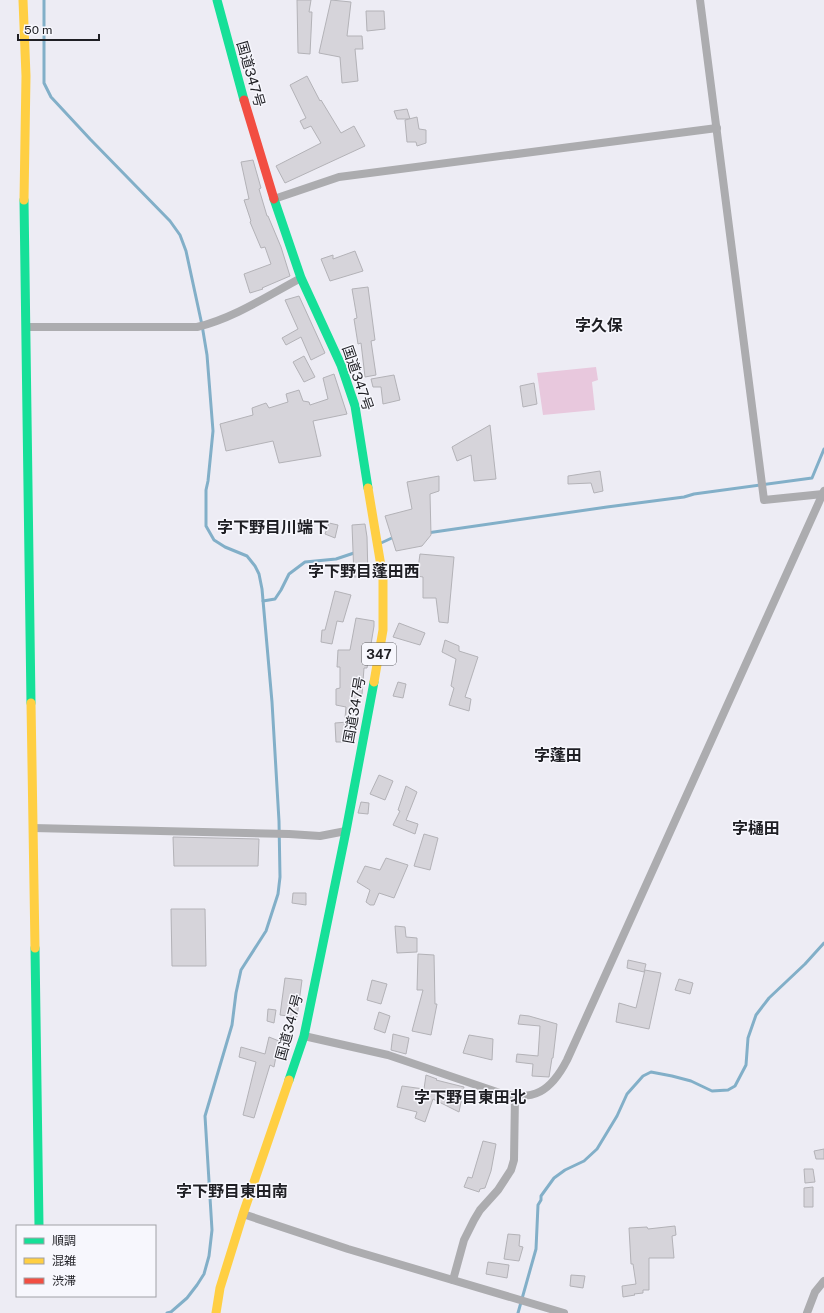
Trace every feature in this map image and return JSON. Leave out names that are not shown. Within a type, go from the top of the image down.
[{"type":"main road","points":[[23,0],[26,76],[24,190],[39,1225]]},
{"type":"main road","name":"国道347号","points":[[216,1313],[220,1288],[243,1214],[304,1036],[346,831],[383,630],[383,578],[355,406],[341,365],[301,278],[274,199],[240,88],[217,0]]},
{"type":"street","points":[[700,0],[764,500],[823,492]]},
{"type":"street","points":[[274,199],[339,177],[717,128]]},
{"type":"street","points":[[26,327],[197,327],[216,322],[301,278]]},
{"type":"street","points":[[304,1036],[388,1055],[515,1096],[529,1096],[540,1092],[551,1084],[567,1060],[823,492]]},
{"type":"street","points":[[33,828],[320,836],[346,831]]},
{"type":"street","points":[[453,1280],[464,1240],[474,1220],[480,1210],[498,1190],[511,1170],[514,1160],[515,1096]]},
{"type":"street","points":[[243,1214],[341,1246],[564,1313]]},
{"type":"street","points":[[807,1313],[815,1292],[824,1281]]},
{"type":"shaded area","points":[[596,367],[598,380],[592,382],[595,410],[543,415],[537,373]]},
{"type":"building","points":[[297,0],[311,0],[309,12],[312,12],[310,54],[298,53]]},
{"type":"building","points":[[331,0],[351,2],[347,36],[362,36],[363,49],[355,49],[358,81],[342,83],[340,57],[319,53]]},
{"type":"building","points":[[366,11],[384,11],[385,29],[367,31]]},
{"type":"building","points":[[307,76],[320,101],[321,100],[341,133],[354,126],[365,146],[285,183],[276,166],[321,143],[311,126],[304,129],[300,121],[306,118],[290,85]]},
{"type":"building","points":[[407,109],[410,119],[397,119],[394,111]]},
{"type":"building","points":[[417,117],[419,129],[426,130],[426,143],[417,146],[416,142],[407,142],[405,120]]},
{"type":"building","points":[[253,160],[261,188],[259,189],[267,216],[281,247],[290,276],[262,288],[263,289],[250,293],[244,274],[271,264],[265,247],[261,248],[250,222],[251,221],[244,200],[249,199],[241,162]]},
{"type":"building","points":[[355,251],[363,271],[330,281],[321,259],[333,255],[333,259]]},
{"type":"building","points":[[368,287],[375,340],[371,341],[376,375],[365,377],[361,343],[358,344],[354,319],[357,318],[352,289]]},
{"type":"building","points":[[299,296],[325,353],[311,360],[301,337],[286,345],[282,338],[298,329],[285,300]]},
{"type":"building","points":[[304,356],[315,377],[304,382],[293,362]]},
{"type":"building","points":[[334,374],[347,414],[313,421],[321,456],[279,463],[273,441],[226,451],[220,424],[253,415],[252,408],[266,403],[269,408],[288,402],[286,394],[299,390],[303,401],[309,402],[310,405],[328,399],[323,378]]},
{"type":"building","points":[[394,375],[400,400],[383,404],[381,387],[373,387],[371,379]]},
{"type":"building","points":[[534,383],[537,404],[523,407],[520,386]]},
{"type":"building","points":[[490,425],[496,479],[474,481],[471,455],[457,461],[452,447]]},
{"type":"building","points":[[600,471],[603,491],[594,493],[591,483],[568,484],[568,476]]},
{"type":"building","points":[[439,476],[439,491],[430,494],[431,535],[422,546],[396,551],[385,516],[412,509],[407,482]]},
{"type":"building","points":[[329,523],[338,525],[335,538],[325,534]]},
{"type":"building","points":[[365,524],[367,537],[368,577],[354,577],[352,525]]},
{"type":"building","points":[[420,554],[454,557],[448,623],[439,622],[436,598],[423,598],[423,577],[417,576]]},
{"type":"building","points":[[335,591],[351,595],[343,622],[337,621],[332,644],[321,642],[322,630],[325,630]]},
{"type":"building","points":[[356,618],[374,621],[367,668],[364,668],[362,695],[359,695],[357,719],[345,718],[346,707],[336,705],[336,689],[340,688],[340,667],[337,667],[338,650],[350,650]]},
{"type":"building","points":[[399,623],[425,633],[420,645],[393,637]]},
{"type":"building","points":[[445,640],[459,646],[459,651],[478,657],[465,697],[471,699],[469,711],[449,705],[454,688],[451,686],[456,659],[442,652]]},
{"type":"building","points":[[398,682],[406,684],[403,698],[393,696]]},
{"type":"building","points":[[348,722],[349,742],[336,742],[335,723]]},
{"type":"building","points":[[379,775],[393,781],[385,800],[370,794]]},
{"type":"building","points":[[406,786],[417,792],[406,820],[418,824],[415,834],[393,825],[400,811],[398,810]]},
{"type":"building","points":[[361,802],[369,803],[368,814],[358,813]]},
{"type":"building","points":[[424,834],[438,838],[430,870],[414,866]]},
{"type":"building","points":[[173,837],[259,839],[258,866],[174,866]]},
{"type":"building","points":[[386,858],[408,865],[394,898],[379,893],[374,905],[370,905],[366,902],[370,890],[357,882],[365,866],[380,870]]},
{"type":"building","points":[[293,893],[306,893],[306,905],[292,903]]},
{"type":"building","points":[[171,909],[205,909],[206,966],[172,966]]},
{"type":"building","points":[[395,926],[405,927],[406,937],[417,938],[417,952],[397,953]]},
{"type":"building","points":[[418,954],[434,955],[435,1004],[437,1004],[431,1035],[412,1031],[423,990],[417,990]]},
{"type":"building","points":[[628,960],[646,964],[644,972],[627,968]]},
{"type":"building","points":[[645,970],[661,973],[649,1029],[616,1022],[619,1003],[636,1008]]},
{"type":"building","points":[[285,978],[302,980],[297,1017],[280,1015]]},
{"type":"building","points":[[679,979],[693,983],[690,994],[675,990]]},
{"type":"building","points":[[372,980],[387,984],[381,1004],[367,1000]]},
{"type":"building","points":[[268,1009],[276,1010],[274,1023],[267,1021]]},
{"type":"building","points":[[379,1012],[390,1016],[385,1033],[374,1029]]},
{"type":"building","points":[[520,1015],[557,1024],[549,1077],[532,1076],[533,1064],[516,1062],[517,1054],[538,1056],[540,1026],[518,1024]]},
{"type":"building","points":[[393,1034],[409,1038],[406,1054],[391,1050]]},
{"type":"building","points":[[469,1035],[493,1039],[492,1060],[463,1053]]},
{"type":"building","points":[[269,1037],[279,1041],[274,1067],[270,1065],[254,1118],[243,1115],[256,1062],[239,1057],[241,1047],[265,1054]]},
{"type":"building","points":[[426,1075],[437,1079],[436,1080],[464,1087],[459,1112],[433,1099],[425,1122],[415,1118],[417,1112],[397,1107],[402,1086],[424,1089]]},
{"type":"building","points":[[483,1141],[496,1144],[491,1171],[485,1188],[480,1189],[479,1192],[464,1187],[468,1177],[472,1178]]},
{"type":"building","points":[[824,1149],[824,1159],[816,1159],[814,1151]]},
{"type":"building","points":[[804,1169],[813,1169],[815,1182],[805,1183]]},
{"type":"building","points":[[813,1187],[813,1207],[804,1207],[804,1188]]},
{"type":"building","points":[[675,1226],[676,1235],[672,1236],[674,1258],[649,1258],[649,1290],[643,1290],[643,1293],[623,1297],[622,1286],[636,1284],[633,1264],[631,1264],[629,1228],[647,1227],[648,1229]]},
{"type":"building","points":[[508,1234],[520,1235],[519,1246],[523,1247],[519,1261],[504,1259]]},
{"type":"building","points":[[488,1262],[509,1265],[507,1278],[486,1274]]},
{"type":"building","points":[[571,1275],[585,1276],[583,1288],[570,1286]]},
{"type":"waterway","points":[[44,0],[44,83],[51,97],[170,221],[180,235],[186,251],[207,355],[213,431],[206,490],[206,526],[214,540],[225,547],[247,556],[259,574],[262,589],[272,702],[279,821],[280,877],[278,894],[266,931],[241,970],[236,993],[232,1025],[205,1116],[212,1230],[209,1256],[204,1274],[197,1285],[187,1298],[171,1312],[167,1313]]},
{"type":"waterway","points":[[427,533],[812,478],[824,449]]},
{"type":"waterway","points":[[381,543],[394,537]]},
{"type":"waterway","points":[[263,601],[275,599],[289,574],[305,562],[336,559],[357,552]]},
{"type":"waterway","points":[[518,1313],[536,1249],[538,1205],[541,1200],[541,1196],[554,1178],[565,1170],[584,1161],[597,1149],[617,1116],[627,1094],[643,1076],[651,1072],[672,1076],[691,1081],[712,1091],[728,1090],[735,1086],[746,1065],[748,1038],[756,1015],[769,998],[805,964],[824,943]]},
{"type":"traffic: fast","points":[[217,0],[244,100]]},
{"type":"traffic: fast","points":[[274,199],[301,278],[341,365],[355,406],[368,488]]},
{"type":"traffic: fast","points":[[24,200],[31,703]]},
{"type":"traffic: fast","points":[[289,1080],[304,1036],[346,831],[374,682]]},
{"type":"traffic: fast","points":[[35,948],[39,1225]]},
{"type":"traffic: slow","points":[[23,0],[26,76],[24,200]]},
{"type":"traffic: slow","points":[[368,488],[383,578],[383,630],[374,682]]},
{"type":"traffic: slow","points":[[31,703],[35,948]]},
{"type":"traffic: slow","points":[[216,1313],[220,1288],[243,1214],[289,1080]]},
{"type":"traffic: jam","points":[[244,100],[274,199]]},
{"type":"district","name":"字久保","points":[[599,325]]},
{"type":"district","name":"字下野目川端下","points":[[273,527]]},
{"type":"district","name":"字下野目蓬田西","points":[[364,571]]},
{"type":"district","name":"字蓬田","points":[[558,755]]},
{"type":"district","name":"字樋田","points":[[756,828]]},
{"type":"district","name":"字下野目東田北","points":[[470,1097]]},
{"type":"district","name":"字下野目東田南","points":[[232,1191]]}]
